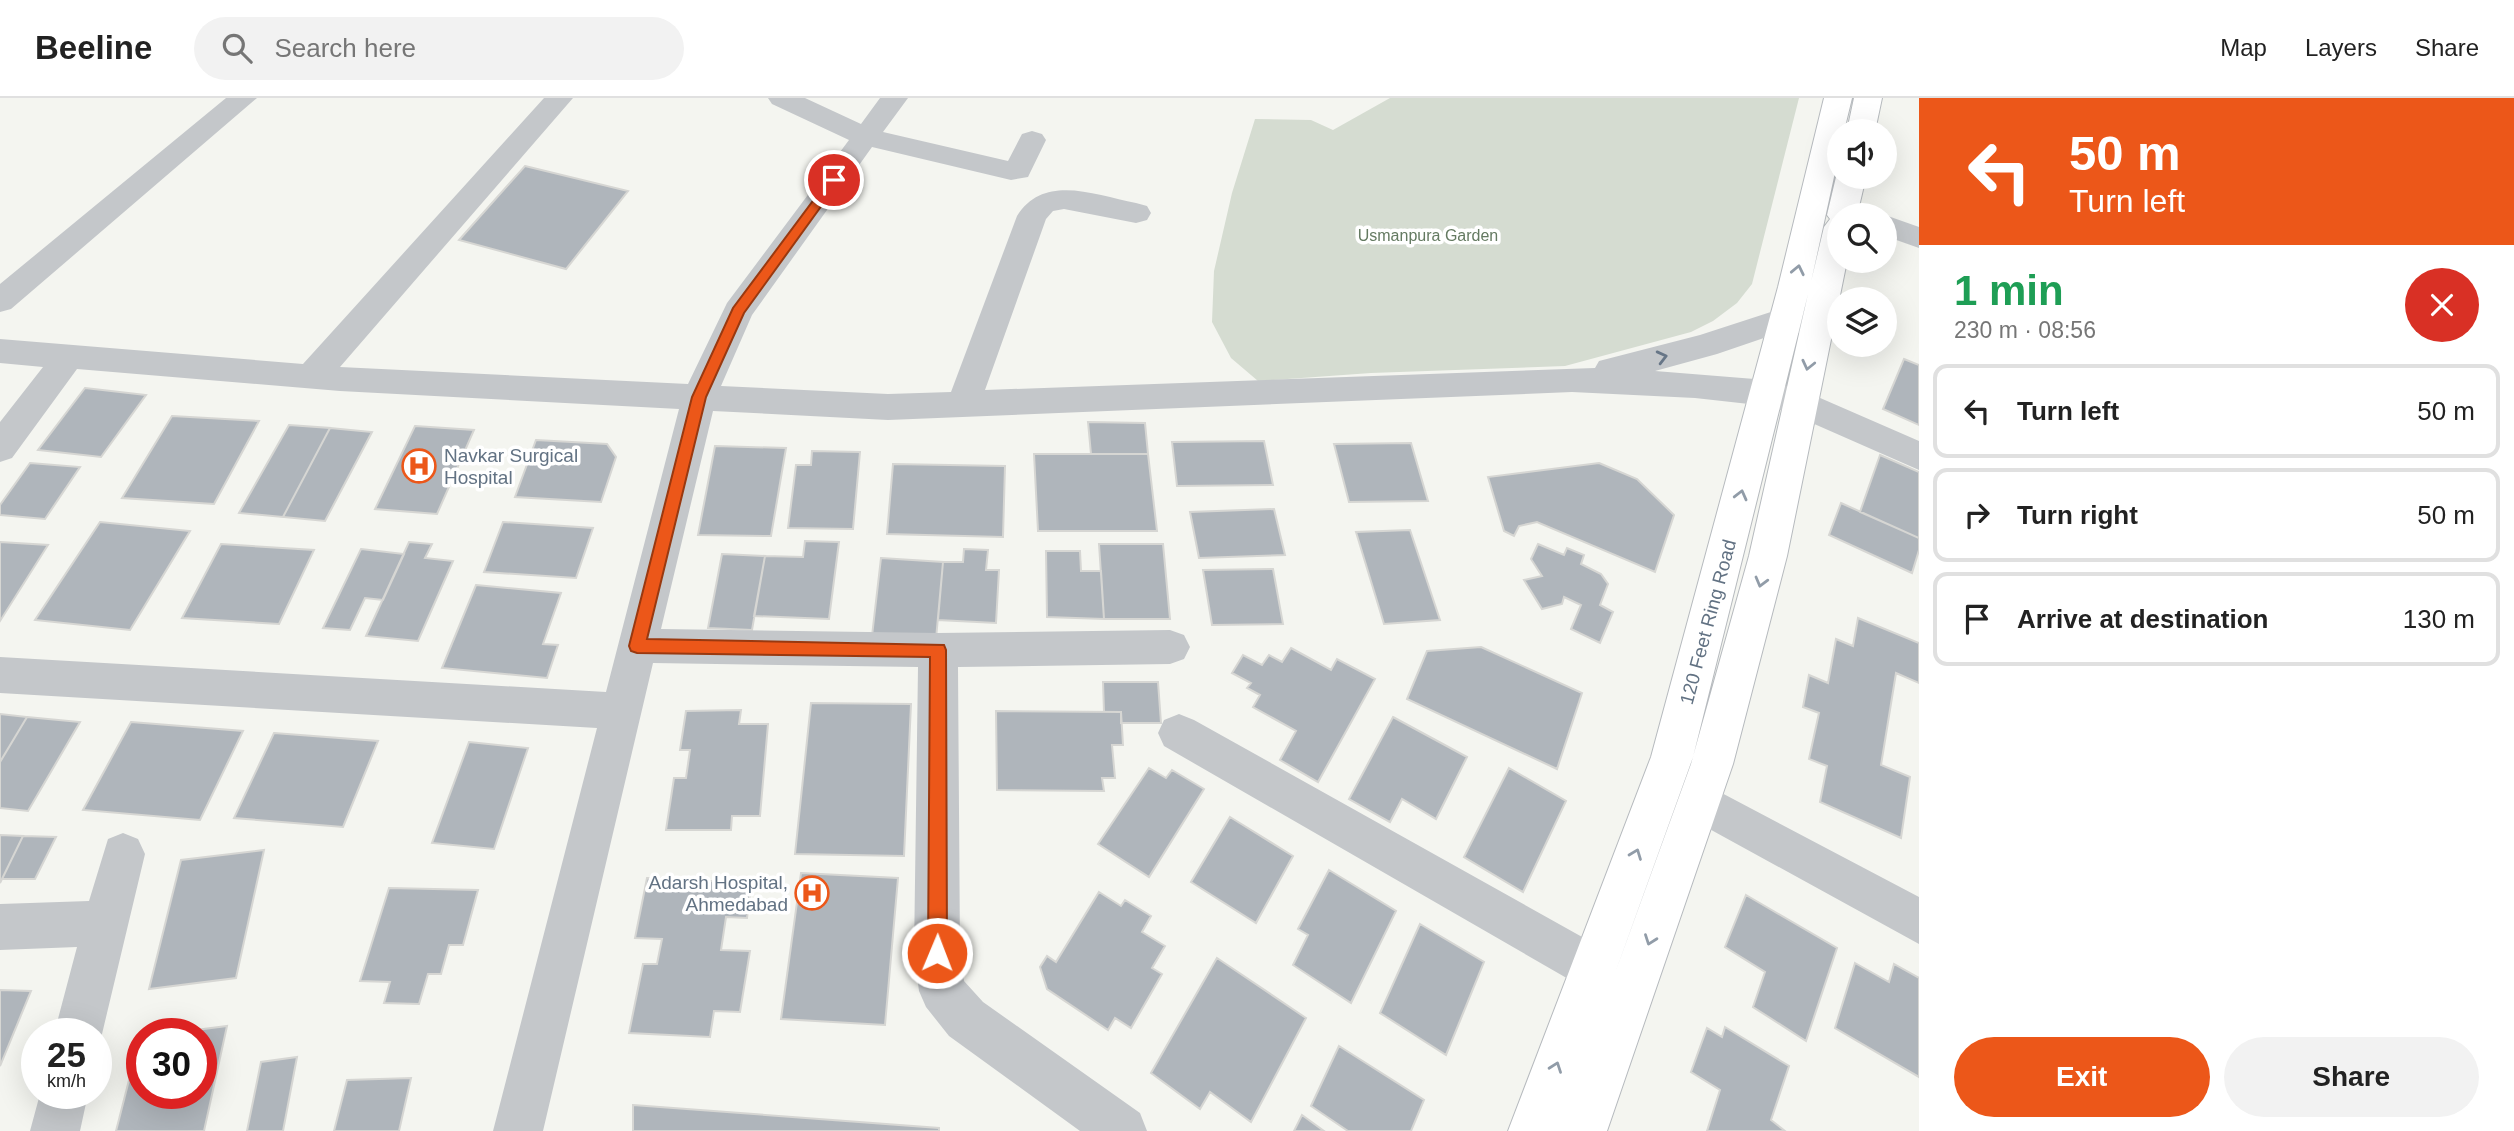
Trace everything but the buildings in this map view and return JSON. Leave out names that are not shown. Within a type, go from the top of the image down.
[{"type":"main road","name":"120 Feet Ring Road","points":[[1582,1131],[1712,764],[1768,556],[1783,398],[1786,318],[1838,98]]},
{"type":"main road","points":[[1864,119],[1868,98]]},
{"type":"main road","name":"120 Feet Ring Road","points":[[1532,1131],[1672,757],[1783,398],[1817,326],[1831,273]]},
{"type":"street","points":[[0,301],[243,98]]},
{"type":"street","points":[[311,377],[559,98]]},
{"type":"street","points":[[782,98],[866,137],[1011,172],[1018,170],[1032,140]]},
{"type":"street","points":[[518,1131],[699,397],[738,311],[894,98]]},
{"type":"street","points":[[963,404],[1032,216],[1043,203],[1064,199],[1136,213]]},
{"type":"street","points":[[1897,230],[1919,238]]},
{"type":"street","points":[[1572,380],[1706,346],[1786,318],[1817,326]]},
{"type":"street","points":[[0,351],[311,377],[888,407],[1572,380],[1695,385],[1783,398],[1919,456]]},
{"type":"street","points":[[0,448],[68,356]]},
{"type":"street","points":[[637,646],[938,650],[1170,647]]},
{"type":"street","points":[[938,650],[937,953],[942,991],[966,1019],[1122,1131]]},
{"type":"street","points":[[0,675],[622,711]]},
{"type":"street","points":[[1179,733],[1593,968]]},
{"type":"street","points":[[1699,801],[1919,921]]},
{"type":"street","points":[[82,1018],[123,854]]},
{"type":"street","points":[[0,927],[104,923]]},
{"type":"street","points":[[55,1131],[60,1109]]},
{"type":"green space","name":"Usmanpura Garden","points":[[1390,98],[1799,98],[1752,284],[1737,303],[1713,321],[1691,332],[1565,366],[1371,373],[1258,381],[1231,358],[1212,322],[1214,271],[1232,193],[1255,119],[1311,120],[1333,130]]},
{"type":"place","name":"Navkar Surgical Hospital","points":[[419,466]]},
{"type":"place","name":"Adarsh Hospital, Ahmedabad","points":[[812,893]]},
{"type":"route","points":[[834,180],[738,311],[699,397],[637,646],[938,650],[937,953]]}]
